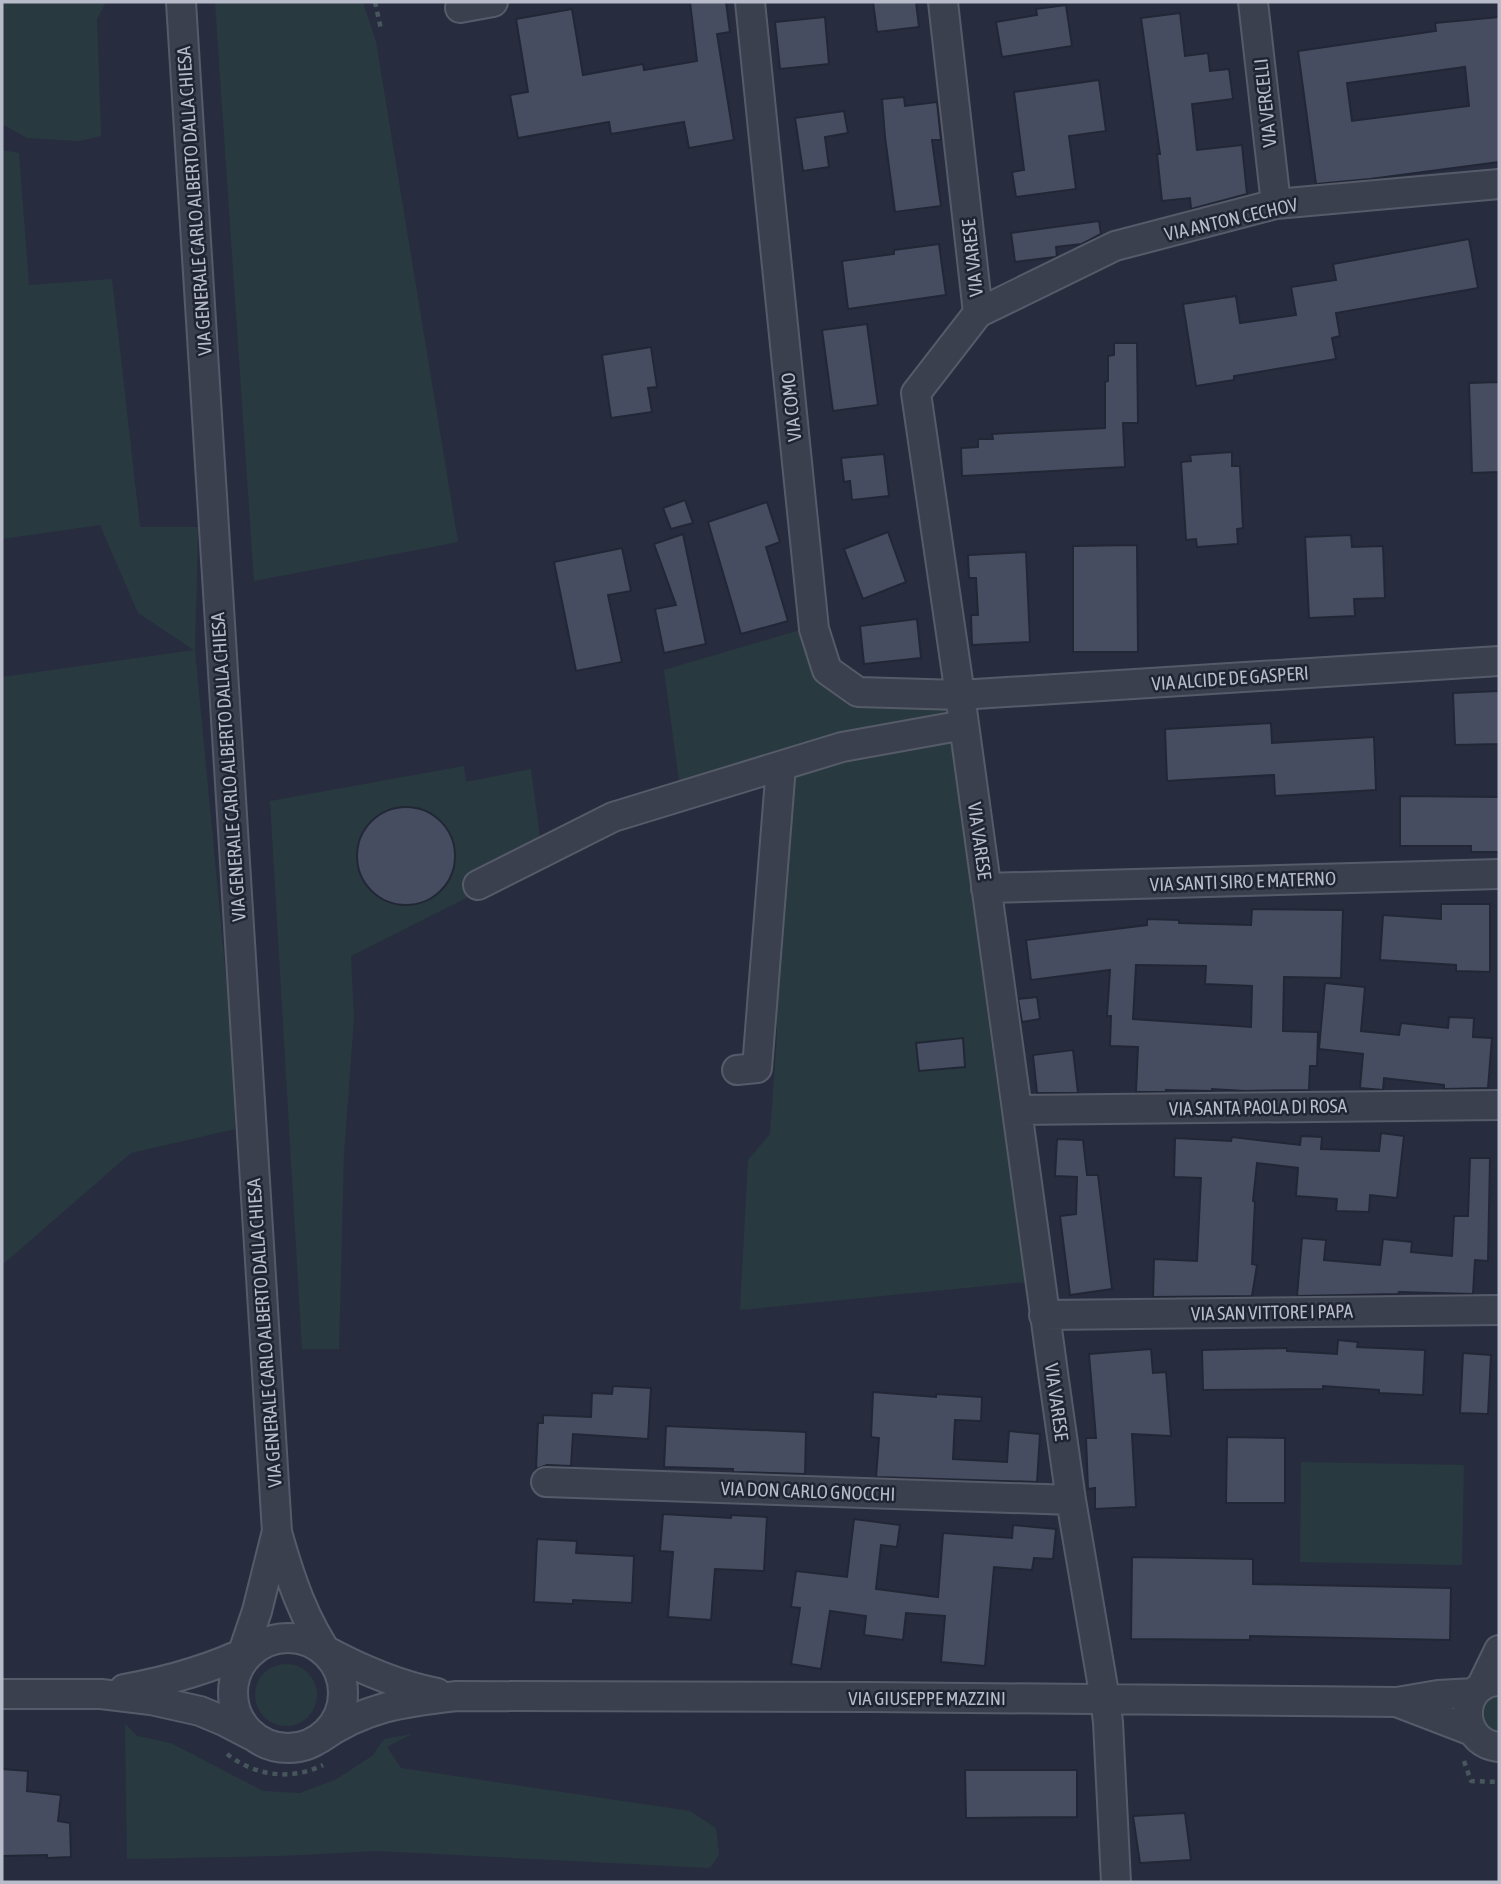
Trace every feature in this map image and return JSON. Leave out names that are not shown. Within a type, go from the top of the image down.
[{"type":"street","name":"VIA GENERALE CARLO ALBERTO DALLA CHIESA","points":[[181,2],[276,1532],[301,1606],[323,1651]]},
{"type":"street","points":[[460,8],[493,2]]},
{"type":"street","name":"VIA COMO","points":[[750,2],[814,629],[827,670],[858,692],[960,695]]},
{"type":"street","name":"VIA VARESE","points":[[943,2],[978,313],[916,393],[1044,1315],[1071,1500],[1105,1699],[1116,1882]]},
{"type":"street","name":"VIA VERCELLI","points":[[1253,2],[1276,204]]},
{"type":"street","name":"VIA ANTON CECHOV","points":[[978,313],[1115,246],[1276,204],[1499,184]]},
{"type":"street","name":"VIA ALCIDE DE GASPERI","points":[[960,695],[1499,662]]},
{"type":"street","points":[[478,885],[612,817],[842,747],[964,725]]},
{"type":"street","points":[[737,1070],[757,1068],[781,765]]},
{"type":"street","name":"VIA SANTI SIRO E MATERNO","points":[[986,888],[1499,874]]},
{"type":"street","name":"VIA SANTA PAOLA DI ROSA","points":[[1017,1110],[1499,1105]]},
{"type":"street","name":"VIA SAN VITTORE I PAPA","points":[[1044,1315],[1499,1310]]},
{"type":"street","name":"VIA DON CARLO GNOCCHI","points":[[546,1482],[1071,1500]]},
{"type":"street","name":"VIA GENERALE CARLO ALBERTO DALLA CHIESA","points":[[246,1658],[276,1532]]},
{"type":"street","points":[[2,1694],[101,1694],[151,1700],[189,1708],[224,1721],[274,1747],[287,1748],[305,1745],[318,1739],[334,1723],[342,1701],[342,1684],[339,1672],[323,1651],[300,1639],[286,1638],[270,1641],[246,1658],[170,1680],[101,1694]]},
{"type":"street","points":[[1472,1731],[1468,1705],[1485,1687],[1499,1650]]},
{"type":"street","name":"VIA GIUSEPPE MAZZINI","points":[[323,1651],[406,1685],[457,1696]]},
{"type":"street","points":[[246,1658],[233,1695],[236,1713],[246,1730],[261,1741]]},
{"type":"street","name":"VIA GIUSEPPE MAZZINI","points":[[318,1739],[363,1713],[414,1701],[457,1696],[1396,1702],[1485,1687]]},
{"type":"street","name":"VIA GIUSEPPE MAZZINI","points":[[1396,1702],[1472,1731],[1480,1741],[1499,1747]]},
{"type":"path","points":[[375,2],[381,29]]},
{"type":"shaded area","points":[[2,2],[106,2],[97,19],[101,136],[79,141],[27,138],[2,124]]},
{"type":"shaded area","points":[[215,2],[363,2],[376,42],[458,542],[254,581]]},
{"type":"shaded area","points":[[2,150],[19,153],[29,285],[112,279],[140,527],[198,527],[195,650],[232,1041],[235,1129],[131,1153],[2,1265],[2,677],[194,650],[138,613],[100,525],[2,539]]},
{"type":"shaded area","points":[[810,627],[860,701],[910,708],[947,708],[949,719],[680,788],[664,670]]},
{"type":"shaded area","points":[[950,735],[1026,1282],[740,1310],[748,1160],[770,1134],[777,1036],[776,935],[788,769]]},
{"type":"shaded area","points":[[464,766],[466,782],[531,769],[541,845],[480,891],[351,956],[354,1018],[344,1153],[339,1349],[302,1349],[270,801]]},
{"type":"shaded area","points":[[1301,1462],[1464,1465],[1462,1565],[1300,1562]]},
{"type":"shaded area","points":[[286,1664],[308,1673],[317,1695],[308,1717],[286,1726],[264,1717],[255,1695],[264,1673]]},
{"type":"shaded area","points":[[1499,1690],[1499,1737],[1487,1734],[1477,1706]]},
{"type":"shaded area","points":[[125,1724],[137,1736],[171,1743],[263,1791],[300,1793],[335,1780],[372,1756],[384,1739],[412,1734],[387,1747],[401,1768],[690,1811],[716,1828],[719,1855],[710,1868],[378,1851],[127,1859]]},
{"type":"building","points":[[690,2],[726,2],[730,32],[717,34],[734,140],[689,148],[684,122],[611,134],[609,122],[518,138],[510,95],[528,92],[516,19],[572,9],[583,75],[643,64],[644,70],[697,61]]},
{"type":"building","points":[[873,2],[916,2],[919,27],[877,32]]},
{"type":"building","points":[[1066,5],[1072,46],[1002,57],[996,22],[1037,15],[1036,9]]},
{"type":"building","points":[[1180,13],[1185,56],[1208,53],[1210,71],[1229,69],[1233,99],[1192,104],[1197,150],[1242,145],[1247,194],[1191,209],[1190,198],[1162,201],[1157,154],[1160,154],[1141,18]]},
{"type":"building","points":[[825,17],[829,64],[780,69],[775,22]]},
{"type":"building","points":[[1499,17],[1499,162],[1316,184],[1298,51],[1436,31],[1435,23]],"holes":[[[1465,67],[1469,106],[1352,121],[1347,83]]]},
{"type":"building","points":[[1099,80],[1106,131],[1069,136],[1076,189],[1016,197],[1012,172],[1024,170],[1014,92]]},
{"type":"building","points":[[904,97],[905,106],[937,102],[941,140],[932,140],[941,206],[895,212],[882,99]]},
{"type":"building","points":[[844,111],[848,133],[825,137],[829,167],[803,171],[795,118]]},
{"type":"building","points":[[1099,221],[1101,234],[1082,244],[1056,247],[1055,257],[1015,262],[1011,233]]},
{"type":"building","points":[[1469,239],[1478,288],[1336,313],[1340,336],[1332,338],[1336,359],[1234,376],[1234,380],[1196,386],[1183,304],[1236,296],[1240,323],[1296,315],[1291,287],[1336,280],[1333,264]]},
{"type":"building","points":[[939,244],[946,295],[848,309],[842,261]]},
{"type":"building","points":[[867,324],[878,405],[833,411],[822,330]]},
{"type":"building","points":[[1114,343],[1137,343],[1138,423],[1123,423],[1125,467],[962,476],[961,448],[978,447],[978,439],[993,439],[992,434],[1105,428],[1105,382],[1108,381],[1108,356],[1114,355]]},
{"type":"building","points":[[651,347],[657,387],[648,388],[652,412],[611,418],[602,355]]},
{"type":"building","points":[[1499,382],[1499,472],[1472,473],[1469,383]]},
{"type":"building","points":[[1232,452],[1232,466],[1240,466],[1243,528],[1237,529],[1238,544],[1197,547],[1196,539],[1186,540],[1181,462],[1191,461],[1190,455]]},
{"type":"building","points":[[884,454],[889,496],[852,500],[850,481],[844,482],[841,458]]},
{"type":"building","points":[[685,500],[693,523],[671,529],[663,508]]},
{"type":"building","points":[[767,502],[780,542],[766,547],[788,621],[741,634],[708,522]]},
{"type":"building","points":[[888,532],[906,582],[863,599],[844,549]]},
{"type":"building","points":[[683,534],[706,644],[664,653],[655,609],[676,605],[654,544]]},
{"type":"building","points":[[1351,535],[1352,547],[1383,546],[1385,598],[1354,599],[1355,616],[1309,618],[1305,537]]},
{"type":"building","points":[[1137,545],[1138,652],[1073,652],[1073,546]]},
{"type":"building","points":[[622,548],[631,591],[608,595],[622,662],[576,671],[554,562]]},
{"type":"building","points":[[1026,552],[1030,642],[972,645],[971,615],[978,615],[976,578],[969,578],[968,555]]},
{"type":"building","points":[[917,619],[921,658],[864,664],[860,626]]},
{"type":"building","points":[[1499,691],[1499,744],[1455,745],[1453,693]]},
{"type":"building","points":[[1271,723],[1272,743],[1374,737],[1376,790],[1275,796],[1274,775],[1167,781],[1165,729]]},
{"type":"building","points":[[1400,796],[1499,797],[1499,852],[1471,852],[1471,846],[1400,846]]},
{"type":"building","points":[[396,807],[416,807],[441,821],[452,837],[455,856],[452,875],[441,891],[416,905],[396,905],[379,897],[365,883],[357,866],[357,846],[365,829],[379,815]]},
{"type":"building","points":[[1441,904],[1490,904],[1490,972],[1456,971],[1456,965],[1380,960],[1383,915],[1441,919]]},
{"type":"building","points":[[1252,909],[1343,910],[1341,978],[1284,977],[1283,1031],[1318,1032],[1317,1066],[1310,1066],[1309,1090],[1212,1089],[1136,1092],[1138,1047],[1110,1046],[1111,1016],[1107,1016],[1110,970],[1031,980],[1026,940],[1147,925],[1147,919],[1179,920],[1179,923],[1251,925]],"holes":[[[1136,965],[1206,966],[1205,984],[1252,986],[1251,1027],[1133,1019]]]},
{"type":"building","points":[[1325,983],[1365,987],[1361,1031],[1399,1035],[1401,1023],[1448,1028],[1449,1017],[1474,1018],[1473,1037],[1492,1038],[1488,1088],[1444,1089],[1444,1085],[1384,1078],[1383,1090],[1360,1088],[1363,1054],[1319,1049]]},
{"type":"building","points":[[1037,997],[1040,1019],[1022,1022],[1018,999]]},
{"type":"building","points":[[963,1038],[965,1067],[919,1071],[916,1043]]},
{"type":"building","points":[[1073,1050],[1078,1093],[1037,1093],[1033,1055]]},
{"type":"building","points":[[1381,1133],[1404,1136],[1397,1198],[1370,1195],[1369,1212],[1336,1211],[1337,1199],[1296,1196],[1298,1168],[1257,1163],[1253,1201],[1252,1264],[1257,1265],[1252,1296],[1153,1297],[1154,1259],[1197,1261],[1201,1178],[1174,1177],[1175,1138],[1231,1141],[1232,1137],[1300,1145],[1301,1136],[1322,1137],[1321,1149],[1379,1151]]},
{"type":"building","points":[[1057,1139],[1083,1140],[1087,1175],[1098,1175],[1112,1289],[1070,1295],[1060,1216],[1076,1214],[1077,1177],[1055,1176]]},
{"type":"building","points":[[1470,1158],[1490,1158],[1488,1261],[1475,1260],[1473,1294],[1399,1292],[1297,1296],[1302,1238],[1326,1240],[1324,1260],[1380,1265],[1383,1239],[1412,1242],[1411,1252],[1452,1256],[1454,1216],[1468,1216]]},
{"type":"building","points":[[1338,1340],[1358,1342],[1357,1347],[1425,1350],[1423,1395],[1323,1386],[1323,1389],[1203,1390],[1202,1350],[1287,1348],[1287,1351],[1337,1354]]},
{"type":"building","points":[[1151,1349],[1153,1373],[1166,1372],[1171,1436],[1132,1434],[1136,1507],[1095,1509],[1095,1488],[1088,1489],[1086,1438],[1096,1438],[1089,1354]]},
{"type":"building","points":[[1463,1353],[1491,1355],[1488,1414],[1460,1413]]},
{"type":"building","points":[[613,1386],[651,1388],[648,1439],[573,1434],[571,1466],[547,1465],[536,1469],[538,1423],[543,1423],[543,1415],[591,1417],[592,1393],[612,1394]]},
{"type":"building","points":[[873,1392],[936,1397],[936,1394],[982,1397],[981,1421],[955,1420],[953,1459],[1007,1462],[1009,1431],[1040,1434],[1037,1482],[876,1477],[879,1438],[871,1437]]},
{"type":"building","points":[[666,1426],[806,1432],[805,1474],[664,1467]]},
{"type":"building","points":[[1227,1437],[1285,1438],[1285,1503],[1226,1503]]},
{"type":"building","points":[[663,1514],[767,1517],[764,1571],[715,1569],[711,1620],[668,1617],[673,1552],[660,1551]]},
{"type":"building","points":[[854,1519],[900,1525],[897,1547],[881,1545],[876,1589],[938,1597],[943,1533],[1012,1538],[1013,1525],[1056,1529],[1053,1559],[1034,1558],[1032,1570],[994,1567],[985,1666],[941,1662],[945,1616],[906,1613],[903,1640],[864,1635],[866,1616],[830,1611],[821,1669],[791,1664],[800,1608],[791,1607],[796,1571],[847,1577]]},
{"type":"building","points":[[537,1539],[577,1541],[576,1553],[634,1556],[632,1603],[573,1600],[573,1604],[534,1602]]},
{"type":"building","points":[[1132,1557],[1253,1559],[1253,1584],[1451,1588],[1450,1640],[1250,1636],[1250,1640],[1131,1639]]},
{"type":"building","points":[[2,1769],[28,1771],[27,1791],[61,1795],[58,1821],[70,1823],[71,1857],[2,1856]]},
{"type":"building","points":[[965,1770],[1077,1770],[1077,1817],[966,1818]]},
{"type":"building","points":[[1185,1813],[1191,1860],[1140,1863],[1133,1816]]}]
